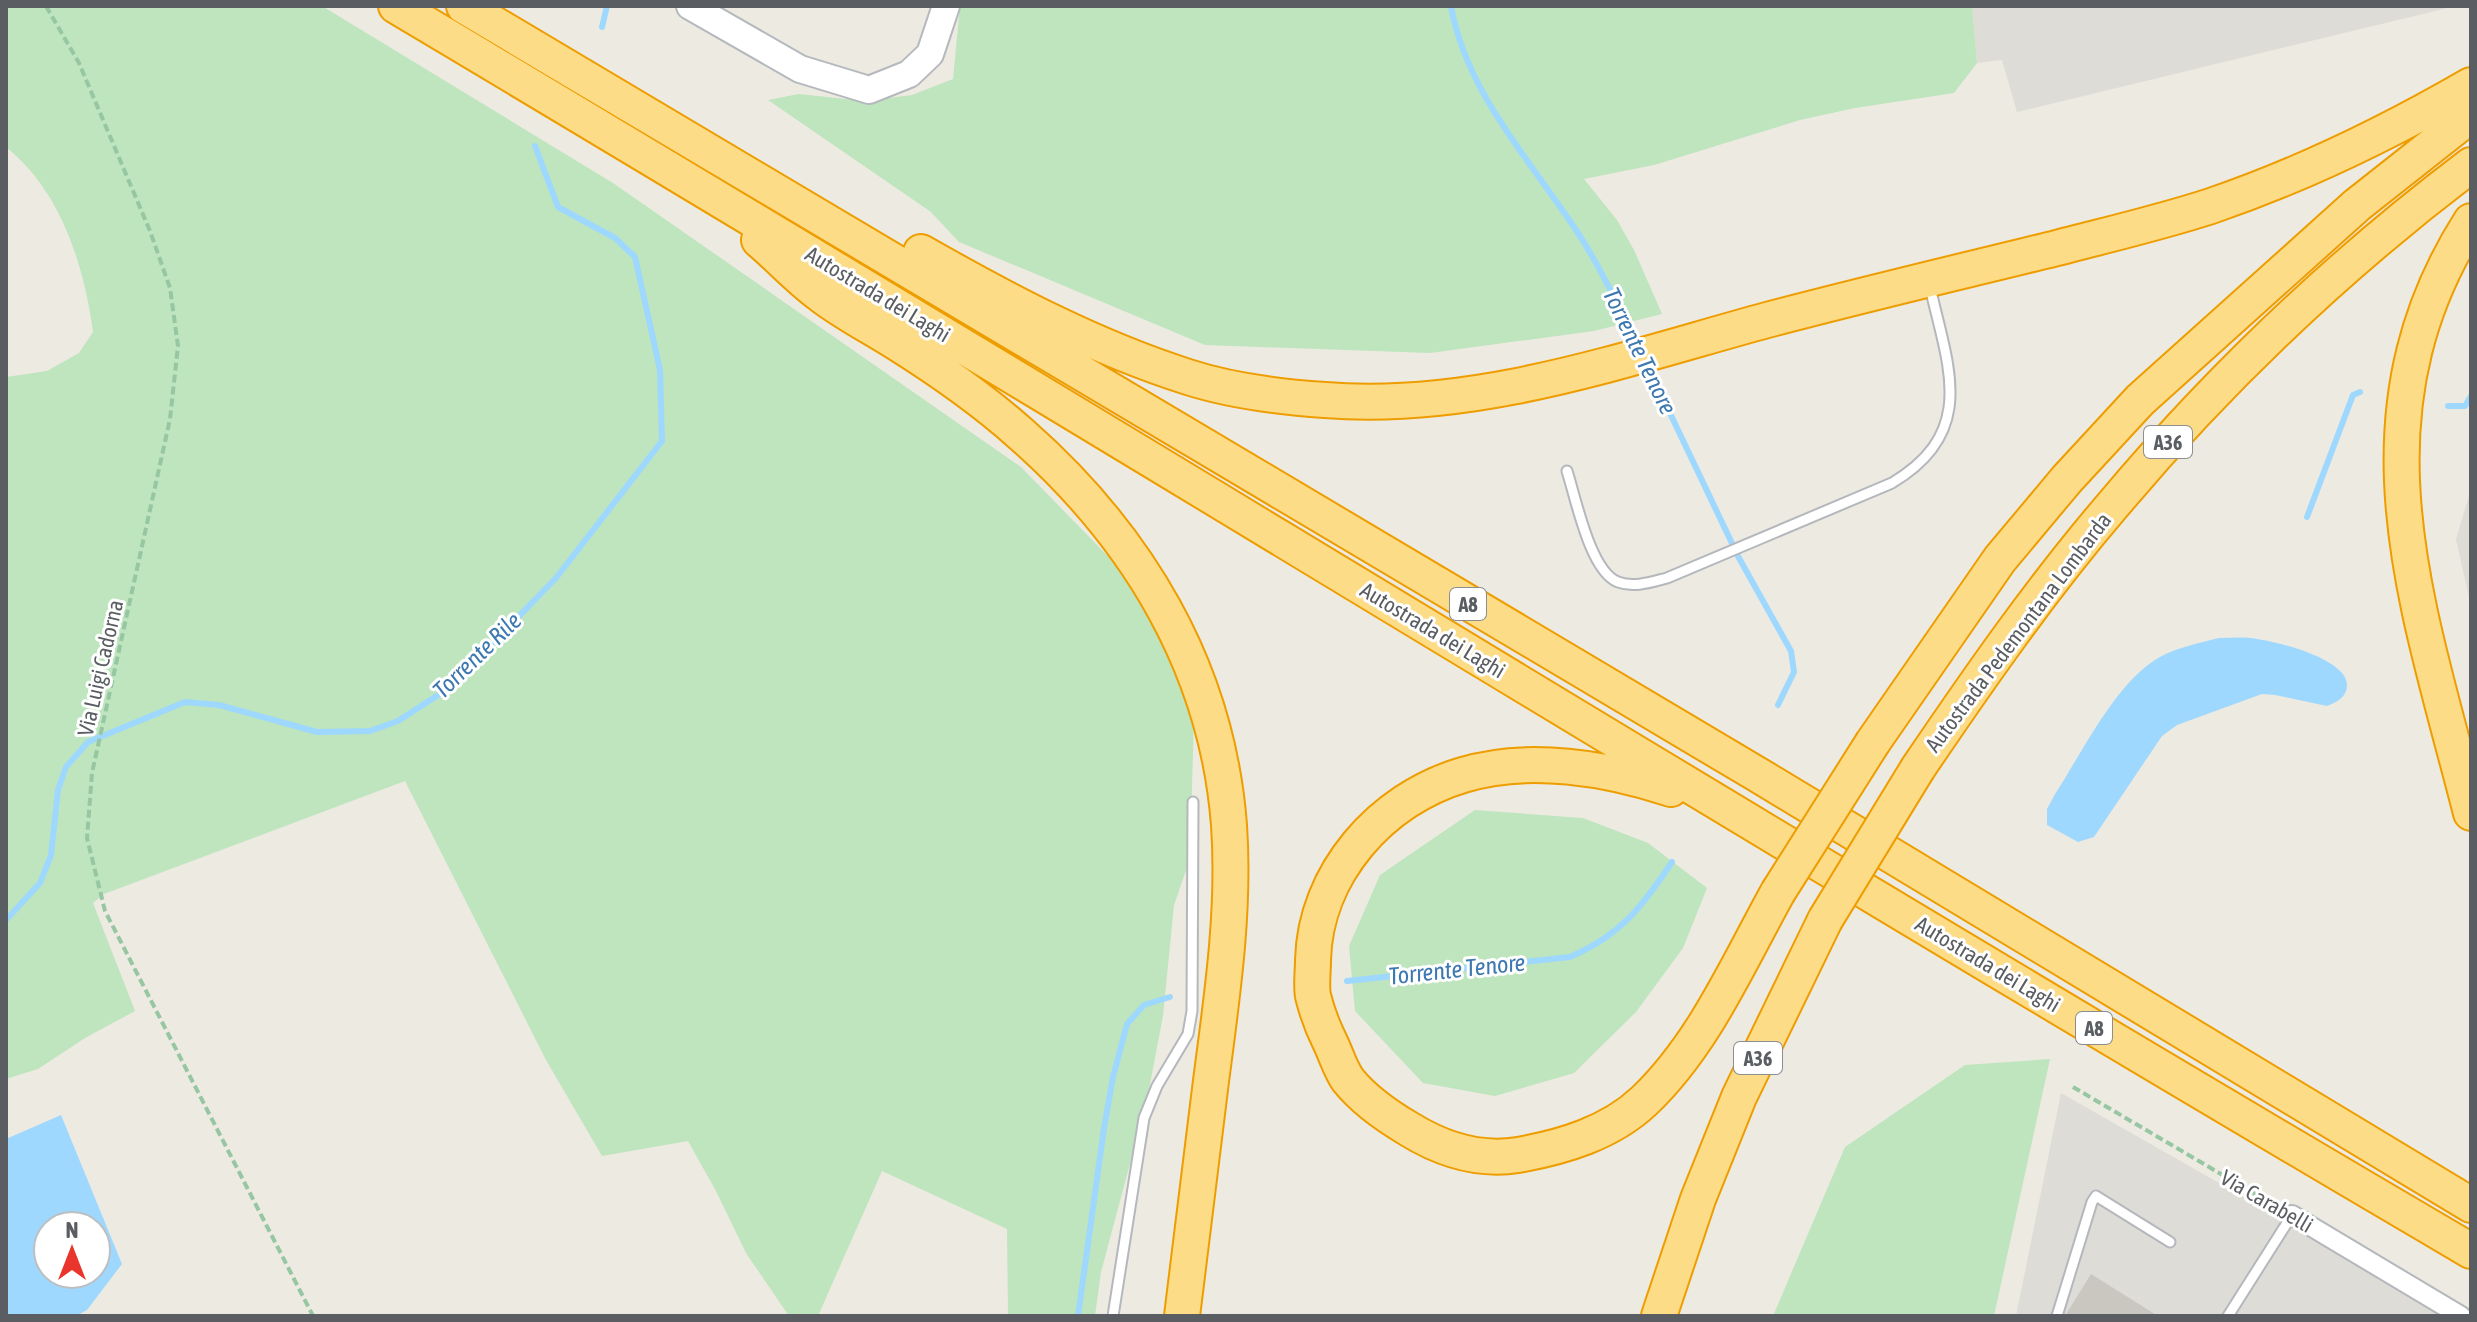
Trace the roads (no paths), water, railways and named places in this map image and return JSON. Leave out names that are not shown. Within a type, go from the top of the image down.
[{"type":"highway","name":"Autostrada dei Laghi","points":[[396,6],[1212,494],[1718,804],[2471,1251]]},
{"type":"highway","name":"Autostrada dei Laghi","points":[[464,6],[1755,773],[2471,1205]]},
{"type":"highway","points":[[719,158],[881,229],[1001,297],[1119,352],[1192,378],[1260,392],[1326,400],[1395,401],[1517,386],[2142,227],[2212,205],[2339,155],[2401,125],[2471,85]]},
{"type":"highway","name":"A36","points":[[1718,804],[1637,778],[1572,767],[1514,766],[1463,774],[1422,791],[1378,822],[1346,858],[1323,903],[1314,945],[1313,994],[1346,1078],[1362,1095],[1423,1138],[1464,1154],[1496,1159],[1555,1149],[1602,1130],[1643,1102],[1682,1058],[1718,1001],[1778,892],[1873,742],[2000,559],[2067,479],[2140,400],[2345,215],[2471,115]]},
{"type":"highway","name":"Autostrada Pedemontana Lombarda","points":[[1659,1316],[1698,1199],[1745,1083],[1825,920],[1918,768],[2032,606],[2111,507],[2176,433],[2321,290],[2471,165]]},
{"type":"highway","points":[[700,187],[822,296],[953,380],[1021,434],[1076,488],[1132,554],[1179,634],[1213,729],[1229,825],[1222,997],[1182,1316]]},
{"type":"highway","points":[[2471,221],[2429,298],[2417,338],[2407,382],[2400,469],[2402,514],[2410,565],[2471,813]]},
{"type":"street","points":[[690,6],[800,69],[869,90],[909,74],[930,54],[946,6]]},
{"type":"street","name":"Via Carabelli","points":[[2292,1215],[2461,1316]]},
{"type":"lane","points":[[1567,471],[1596,560],[1606,574],[1617,582],[1644,584],[1667,578],[1892,483],[1916,468],[1932,450],[1950,410],[1951,386],[1928,280]]},
{"type":"lane","points":[[1113,1316],[1144,1118],[1157,1086],[1188,1034],[1192,1011],[1193,802]]},
{"type":"lane","points":[[2057,1316],[2096,1196],[2170,1242]]},
{"type":"lane","points":[[2228,1316],[2292,1215]]},
{"type":"water","points":[[2219,638],[2260,639],[2307,652],[2344,675],[2347,685],[2345,693],[2327,706],[2262,694],[2177,725],[2162,736],[2094,837],[2078,842],[2047,825],[2047,809],[2055,794],[2129,682],[2160,657]]},
{"type":"water","points":[[61,1115],[100,1210],[32,1210],[32,1290],[102,1290],[87,1310],[76,1316],[6,1316],[6,1139]]},
{"type":"water","points":[[112,1240],[122,1264],[112,1277]]},
{"type":"waterway","name":"Torrente Rile","points":[[602,27],[607,6]]},
{"type":"waterway","name":"Torrente Tenore","points":[[1451,6],[1470,67],[1485,96],[1585,244],[1637,344]]},
{"type":"waterway","name":"Torrente Rile","points":[[6,920],[40,883],[51,855],[58,790],[66,767],[88,742],[185,702],[219,705],[317,732],[370,731],[398,721],[449,688],[556,578],[662,441],[660,370],[635,257],[615,238],[558,207],[535,146]]},
{"type":"waterway","name":"Torrente Tenore","points":[[1647,365],[1739,558],[1791,651],[1794,672],[1778,705]]},
{"type":"waterway","points":[[2307,517],[2353,395],[2360,392]]},
{"type":"waterway","points":[[2448,406],[2465,406],[2471,396]]},
{"type":"waterway","name":"Torrente Tenore","points":[[1347,981],[1570,957],[1603,939],[1629,918],[1672,862]]},
{"type":"waterway","name":"Torrente Tenore","points":[[1078,1316],[1104,1128],[1127,1024],[1144,1005],[1170,997]]}]
